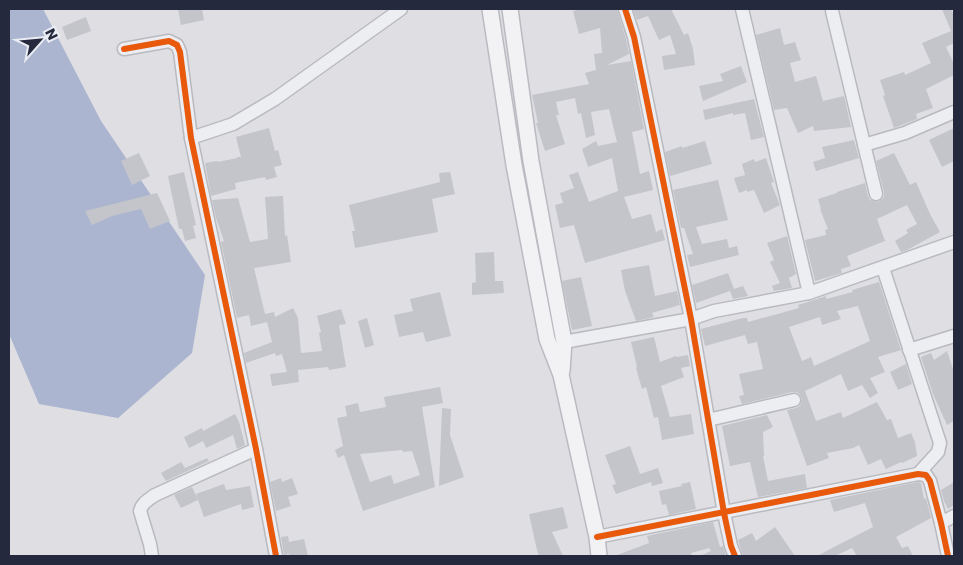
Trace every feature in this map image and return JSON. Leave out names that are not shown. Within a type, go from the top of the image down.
[{"type":"main road","points":[[490,9],[514,165],[547,339],[561,375],[600,556]]},
{"type":"main road","points":[[510,9],[531,161],[564,342],[561,375]]},
{"type":"street","points":[[191,138],[233,124],[275,99],[400,9]]},
{"type":"street","points":[[625,9],[634,37],[691,319],[724,513],[735,556]]},
{"type":"street","points":[[742,9],[809,294]]},
{"type":"street","points":[[832,11],[876,194]]},
{"type":"street","points":[[124,49],[169,41],[177,44],[180,52],[191,138],[256,449],[276,556]]},
{"type":"street","points":[[864,145],[905,133],[954,112]]},
{"type":"street","points":[[564,342],[691,319],[714,311],[809,294],[954,242]]},
{"type":"street","points":[[883,268],[940,443],[938,452],[918,474]]},
{"type":"street","points":[[909,350],[954,336]]},
{"type":"street","points":[[708,420],[794,400]]},
{"type":"street","points":[[152,556],[140,511],[141,506],[155,495],[256,449]]},
{"type":"street","points":[[597,538],[918,474],[926,475],[930,482],[948,556]]},
{"type":"street","points":[[941,523],[954,516]]},
{"type":"water","points":[[9,9],[43,9],[101,121],[205,275],[192,353],[118,418],[39,404],[9,334]]},
{"type":"building","points":[[178,9],[202,9],[204,20],[181,25]]},
{"type":"building","points":[[580,9],[617,9],[629,54],[607,65],[631,61],[644,129],[632,132],[640,174],[649,171],[653,190],[624,197],[632,219],[651,214],[656,232],[662,229],[665,240],[585,263],[574,225],[560,228],[555,205],[563,203],[560,193],[574,188],[569,175],[578,172],[589,202],[618,191],[612,158],[588,167],[582,149],[596,141],[598,146],[617,142],[609,109],[591,112],[595,135],[586,138],[581,113],[578,114],[575,98],[556,102],[559,115],[556,115],[565,144],[545,151],[536,123],[538,123],[532,95],[589,84],[585,73],[596,70],[594,54],[602,53],[600,28],[579,34],[573,11]]},
{"type":"building","points":[[633,9],[671,9],[684,35],[688,33],[695,65],[664,70],[662,56],[676,54],[670,35],[659,40],[648,16],[637,20]]},
{"type":"building","points":[[942,9],[951,9],[954,16],[954,43],[946,47],[954,64],[954,75],[926,89],[933,108],[916,114],[917,119],[894,128],[883,96],[885,95],[880,80],[904,72],[905,75],[931,63],[922,43],[951,31]]},
{"type":"building","points":[[86,17],[91,31],[67,40],[62,27]]},
{"type":"building","points":[[780,28],[784,45],[795,42],[801,60],[790,63],[795,82],[816,76],[823,101],[844,96],[851,127],[814,131],[813,126],[798,133],[787,108],[774,110],[756,35]]},
{"type":"building","points":[[741,66],[747,82],[703,101],[699,86],[723,81],[720,74]]},
{"type":"building","points":[[754,99],[764,137],[751,140],[745,113],[733,115],[733,113],[705,120],[703,110]]},
{"type":"building","points":[[269,128],[275,151],[278,150],[282,165],[274,167],[277,177],[266,180],[265,177],[235,183],[236,189],[211,196],[205,163],[241,157],[236,137]]},
{"type":"building","points":[[954,128],[954,161],[942,167],[929,140]]},
{"type":"building","points":[[854,140],[859,158],[816,171],[813,162],[825,158],[822,147]]},
{"type":"building","points":[[705,141],[712,164],[670,176],[665,152]]},
{"type":"building","points":[[139,153],[150,176],[132,185],[121,161]]},
{"type":"building","points":[[894,153],[910,185],[916,182],[940,232],[901,252],[895,241],[908,233],[906,230],[917,224],[907,205],[877,219],[885,241],[847,256],[851,266],[841,269],[842,273],[815,281],[805,240],[826,235],[825,230],[828,229],[818,199],[865,183],[870,200],[877,202],[881,200],[884,197],[884,192],[876,161]]},
{"type":"building","points":[[766,158],[774,182],[771,183],[780,205],[764,213],[754,190],[739,193],[734,178],[745,175],[742,164],[754,159],[755,162]]},
{"type":"building","points":[[184,172],[196,225],[193,226],[196,238],[185,241],[182,229],[179,229],[168,176]]},
{"type":"building","points":[[450,172],[455,194],[432,199],[438,232],[355,248],[352,231],[355,231],[349,205],[440,182],[439,173]]},
{"type":"building","points":[[718,180],[728,220],[696,227],[702,244],[727,239],[729,248],[737,246],[739,255],[690,267],[687,255],[693,254],[684,228],[681,228],[673,190]]},
{"type":"building","points":[[157,193],[170,221],[150,229],[141,209],[112,216],[92,225],[85,211]]},
{"type":"building","points":[[283,196],[285,236],[287,235],[291,262],[254,268],[265,314],[274,312],[275,317],[293,308],[298,318],[301,353],[322,351],[319,333],[321,332],[317,316],[341,309],[346,324],[339,325],[346,367],[329,370],[328,367],[298,370],[299,382],[272,386],[270,374],[287,372],[282,354],[276,356],[275,353],[246,363],[244,353],[272,342],[267,322],[251,326],[249,315],[237,318],[221,242],[224,241],[212,200],[238,198],[250,242],[268,239],[265,197]]},
{"type":"building","points":[[787,236],[796,274],[789,278],[792,288],[774,291],[772,286],[780,283],[770,262],[774,260],[767,243]]},
{"type":"building","points":[[494,252],[495,281],[503,281],[504,293],[472,295],[472,283],[476,282],[475,253]]},
{"type":"building","points":[[649,265],[655,296],[677,291],[680,305],[652,313],[654,317],[636,321],[625,291],[621,270]]},
{"type":"building","points":[[728,273],[734,289],[743,286],[748,296],[733,299],[730,291],[696,303],[692,285]]},
{"type":"building","points":[[581,277],[592,326],[572,330],[562,281]]},
{"type":"building","points":[[879,282],[901,350],[878,357],[885,372],[870,378],[878,393],[870,398],[862,385],[848,391],[841,374],[805,391],[816,421],[841,412],[843,418],[877,402],[887,420],[891,419],[898,438],[911,433],[915,442],[917,456],[886,469],[881,459],[868,465],[859,445],[827,453],[829,458],[807,466],[787,410],[800,406],[802,399],[800,395],[797,392],[792,392],[742,404],[739,396],[744,395],[739,374],[763,369],[757,342],[748,344],[745,335],[705,346],[701,329],[743,318],[747,318],[748,322],[799,308],[798,305],[826,296],[826,299],[853,292],[852,290]],"holes":[[[858,306],[870,341],[814,366],[811,357],[802,361],[789,327],[820,317],[822,325],[841,319],[837,311]]]},
{"type":"building","points":[[440,292],[451,336],[426,342],[423,332],[399,337],[394,315],[413,311],[410,299]]},
{"type":"building","points":[[367,318],[374,345],[365,348],[358,321]]},
{"type":"building","points":[[654,337],[660,362],[676,356],[688,355],[690,366],[681,368],[684,377],[661,386],[670,417],[691,414],[694,434],[662,440],[658,417],[654,418],[646,387],[642,389],[631,342]]},
{"type":"building","points":[[947,351],[954,372],[954,421],[947,425],[933,394],[921,357],[931,353],[934,360]]},
{"type":"building","points":[[906,364],[912,384],[898,390],[890,372]]},
{"type":"building","points":[[440,387],[443,403],[422,407],[435,487],[363,511],[344,455],[338,458],[335,450],[343,446],[337,418],[347,416],[345,406],[358,403],[360,412],[386,407],[384,397]],"holes":[[[402,450],[403,452],[412,451],[420,475],[394,484],[391,475],[370,482],[360,454]]]},
{"type":"building","points":[[442,408],[451,409],[450,435],[464,477],[439,486]]},
{"type":"building","points":[[235,414],[245,445],[237,449],[233,435],[206,448],[203,441],[189,448],[184,437],[202,428],[203,431]]},
{"type":"building","points":[[767,415],[773,427],[763,432],[763,456],[768,481],[805,474],[807,488],[758,497],[750,462],[730,466],[722,426]]},
{"type":"building","points":[[630,446],[640,474],[658,468],[663,483],[652,486],[651,482],[616,494],[612,485],[616,484],[605,455]]},
{"type":"building","points":[[207,458],[209,461],[166,481],[161,473],[181,462],[185,468]]},
{"type":"building","points":[[281,478],[282,482],[292,478],[298,494],[288,497],[291,506],[276,511],[270,482]]},
{"type":"building","points":[[690,482],[696,509],[669,515],[666,504],[662,505],[659,491],[682,486],[681,484]]},
{"type":"building","points":[[918,482],[921,483],[924,499],[926,498],[931,518],[896,537],[902,548],[908,546],[913,556],[857,556],[852,548],[835,556],[817,556],[873,527],[865,503],[834,512],[830,500]]},
{"type":"building","points":[[954,482],[954,505],[948,509],[941,490]]},
{"type":"building","points":[[224,484],[226,490],[250,486],[254,507],[242,510],[241,504],[204,517],[196,494]]},
{"type":"building","points":[[192,487],[198,500],[181,508],[174,495]]},
{"type":"building","points":[[563,507],[568,528],[552,532],[563,556],[539,556],[529,514]]},
{"type":"building","points":[[713,522],[720,547],[723,546],[726,556],[700,556],[711,551],[709,548],[691,553],[692,556],[617,556],[649,543],[647,536]]},
{"type":"building","points":[[775,527],[795,556],[743,556],[738,540],[752,533],[756,541]]},
{"type":"building","points":[[288,536],[289,542],[304,539],[308,556],[284,555],[281,537]]},
{"type":"cycle path","points":[[625,9],[634,37],[691,319],[724,513],[735,556]]},
{"type":"cycle path","points":[[124,49],[169,41],[177,45],[180,52],[191,138],[256,449],[276,556]]},
{"type":"cycle path","points":[[597,537],[918,474],[926,475],[930,481],[948,556]]}]
